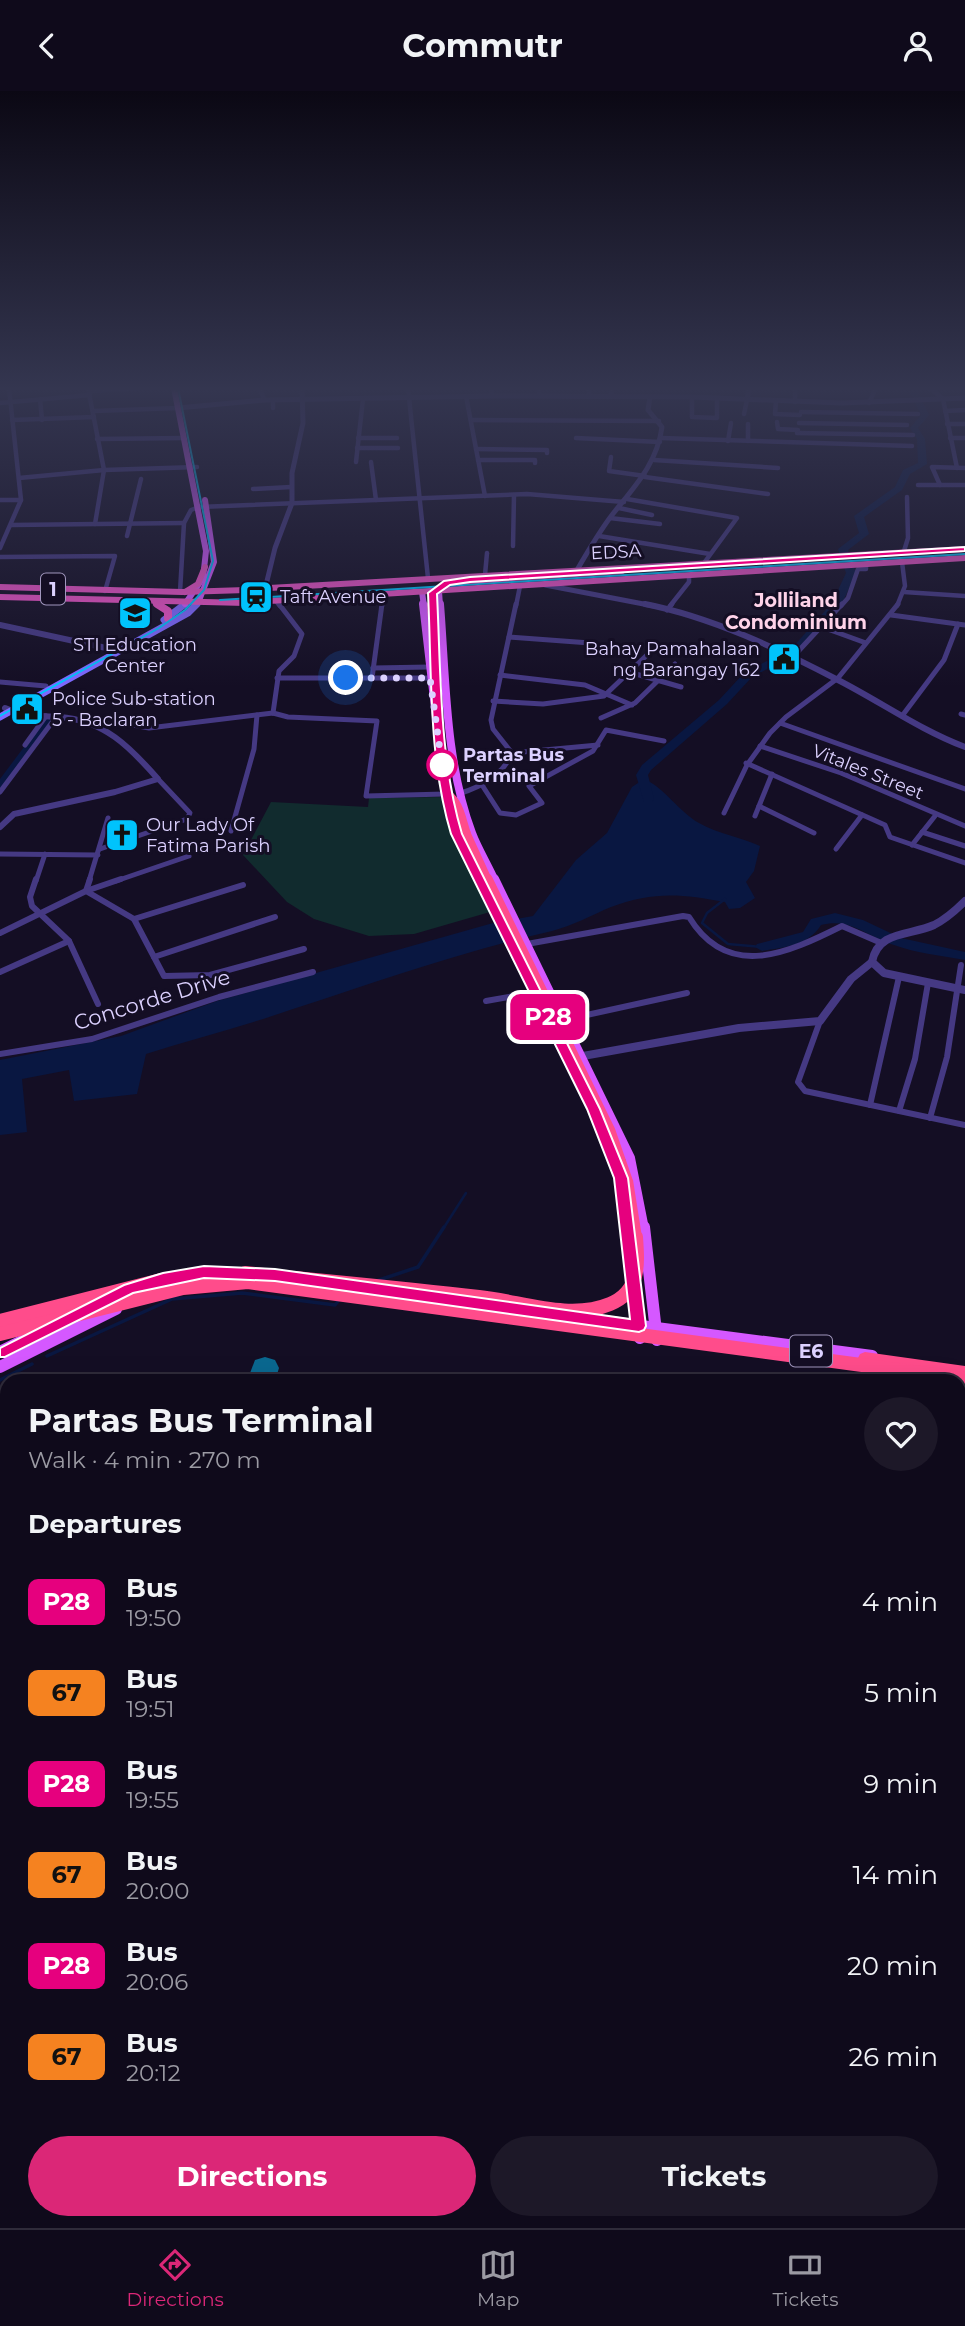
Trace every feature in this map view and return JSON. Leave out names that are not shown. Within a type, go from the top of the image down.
[{"type":"highway","name":"EDSA","points":[[273,601],[844,566],[904,551],[965,549]]},
{"type":"highway","points":[[440,736],[431,601],[433,592],[447,583],[861,560],[924,551]]},
{"type":"highway","name":"EDSA","points":[[267,587],[835,555],[861,560],[902,562],[965,558]]},
{"type":"highway","points":[[181,592],[196,586],[205,567]]},
{"type":"highway","name":"1","points":[[0,587],[181,592],[246,590],[226,589],[211,582]]},
{"type":"highway","name":"1","points":[[0,597],[186,604],[246,603]]},
{"type":"highway","points":[[150,603],[165,608],[168,618]]},
{"type":"highway","points":[[245,1273],[482,1297],[580,1312],[611,1304],[629,1291],[636,1280],[639,1271],[636,1237],[621,1158],[537,986],[457,802],[445,792]]},
{"type":"highway","name":"E6","points":[[0,1321],[184,1275],[245,1273],[965,1369]]},
{"type":"highway","name":"E6","points":[[0,1334],[183,1289],[248,1283],[921,1374]]},
{"type":"main road","points":[[31,697],[188,613],[197,604],[211,582],[215,550],[198,488]]},
{"type":"main road","points":[[0,717],[5,710],[117,650],[186,604],[196,592],[205,567],[202,506]]},
{"type":"main road","points":[[439,591],[451,726],[461,793],[472,834],[607,1106],[636,1177],[657,1334]]},
{"type":"main road","points":[[422,592],[445,792],[456,834],[594,1109],[621,1178],[639,1332]]},
{"type":"main road","points":[[424,606],[433,603],[440,606]]},
{"type":"main road","points":[[505,929],[517,926]]},
{"type":"main road","points":[[594,1109],[607,1106]]},
{"type":"main road","points":[[0,1353],[129,1289],[184,1274],[250,1272],[398,1298],[639,1332],[965,1369]]},
{"type":"main road","points":[[0,1367],[131,1301],[168,1289],[206,1283],[247,1284],[335,1295]]},
{"type":"main road","points":[[657,1334],[925,1374]]},
{"type":"street","points":[[0,548],[21,500],[20,488]]},
{"type":"street","points":[[95,524],[101,488]]},
{"type":"street","points":[[127,536],[139,488]]},
{"type":"street","points":[[253,489],[278,488]]},
{"type":"street","points":[[267,587],[275,548],[292,503],[292,488]]},
{"type":"street","points":[[374,488],[376,500]]},
{"type":"street","points":[[419,488],[428,579]]},
{"type":"street","points":[[483,488],[485,496]]},
{"type":"street","points":[[576,570],[610,518],[636,488]]},
{"type":"street","points":[[723,488],[768,494]]},
{"type":"street","points":[[513,495],[513,545]]},
{"type":"street","points":[[181,592],[184,523],[191,510],[202,506],[513,495],[575,496],[737,518],[704,563]]},
{"type":"street","points":[[904,551],[908,538],[907,497]]},
{"type":"street","points":[[0,501],[21,500]]},
{"type":"street","points":[[619,508],[652,515]]},
{"type":"street","points":[[610,518],[660,524]]},
{"type":"street","points":[[11,525],[184,523]]},
{"type":"street","points":[[599,536],[710,554]]},
{"type":"street","points":[[485,575],[487,553]]},
{"type":"street","points":[[0,557],[115,556],[105,591]]},
{"type":"street","points":[[790,657],[848,598],[858,569],[866,569],[861,560]]},
{"type":"street","points":[[724,813],[746,763],[760,746],[780,723],[808,698],[837,680],[891,615],[904,592],[902,562]]},
{"type":"street","points":[[667,610],[689,582],[689,575]]},
{"type":"street","points":[[543,585],[667,610],[718,625],[837,680],[965,747]]},
{"type":"street","points":[[512,753],[493,729],[494,701],[520,586]]},
{"type":"street","points":[[904,592],[965,596]]},
{"type":"street","points":[[372,678],[382,615],[382,594]]},
{"type":"street","points":[[273,601],[302,633],[294,656],[279,671],[273,713]]},
{"type":"street","points":[[891,615],[965,625]]},
{"type":"street","points":[[902,716],[944,660],[958,624]]},
{"type":"street","points":[[0,625],[117,650]]},
{"type":"street","points":[[822,627],[866,643]]},
{"type":"street","points":[[509,637],[590,643]]},
{"type":"street","points":[[494,701],[543,704],[604,696],[647,655]]},
{"type":"street","points":[[601,717],[632,705],[675,664]]},
{"type":"street","points":[[373,668],[429,667]]},
{"type":"street","points":[[629,672],[681,687]]},
{"type":"street","points":[[500,675],[590,684],[610,690],[632,705]]},
{"type":"street","points":[[277,678],[430,678]]},
{"type":"street","points":[[0,682],[46,687]]},
{"type":"street","points":[[0,854],[99,852],[178,824],[190,813],[120,738],[103,726],[74,717],[5,710]]},
{"type":"street","points":[[103,726],[117,722],[149,728],[273,713],[288,717],[374,720],[377,721],[366,796],[445,792]]},
{"type":"street","points":[[25,745],[46,716]]},
{"type":"street","points":[[231,831],[254,749],[257,716]]},
{"type":"street","points":[[0,792],[56,717]]},
{"type":"street","points":[[780,723],[965,789]]},
{"type":"street","points":[[482,785],[500,813],[507,815],[535,809],[542,803],[529,786],[593,751],[608,729],[664,741]]},
{"type":"street","points":[[512,753],[598,745]]},
{"type":"street","name":"Vitales Street","points":[[760,746],[841,773],[935,816],[965,826]]},
{"type":"street","points":[[461,793],[482,785],[505,767],[512,753]]},
{"type":"street","points":[[746,763],[885,825],[890,837],[965,863]]},
{"type":"street","points":[[755,816],[772,774]]},
{"type":"street","points":[[0,827],[9,817],[158,779]]},
{"type":"street","points":[[759,806],[814,833]]},
{"type":"street","points":[[836,849],[862,815]]},
{"type":"street","points":[[912,845],[935,816]]},
{"type":"street","points":[[86,891],[108,818]]},
{"type":"street","points":[[922,832],[965,846]]},
{"type":"street","points":[[45,854],[30,897],[32,906],[69,941],[98,1005]]},
{"type":"street","points":[[0,933],[86,891],[189,856]]},
{"type":"street","points":[[134,919],[243,885]]},
{"type":"street","points":[[86,891],[134,919],[163,976],[210,975],[304,949]]},
{"type":"street","points":[[962,989],[884,973],[872,961],[872,953],[880,942],[896,934],[931,927],[950,916],[965,901]]},
{"type":"street","points":[[526,942],[683,916],[689,917],[711,946],[732,953],[780,952],[814,942],[842,926],[855,929],[880,942]]},
{"type":"street","points":[[154,957],[275,917]]},
{"type":"street","points":[[0,972],[69,941]]},
{"type":"street","points":[[872,961],[851,979],[820,1021],[798,1082],[799,1087],[805,1091],[964,1125],[965,1116]]},
{"type":"street","points":[[930,1118],[962,989],[961,965]]},
{"type":"street","name":"Concorde Drive","points":[[0,1055],[92,1039],[219,997],[313,972]]},
{"type":"street","points":[[870,1105],[899,977]]},
{"type":"street","points":[[899,1111],[915,1059],[928,983]]},
{"type":"street","points":[[486,1002],[536,992]]},
{"type":"street","points":[[564,1020],[687,993]]},
{"type":"street","points":[[583,1056],[739,1028],[820,1021]]},
{"type":"green space","points":[[444,797],[452,831],[490,912],[414,934],[369,936],[314,919],[287,902],[243,855],[271,802],[368,807],[369,798]]},
{"type":"water","points":[[644,779],[659,788],[699,823],[760,846],[754,871],[746,882],[755,898],[740,908],[729,909],[725,902],[695,897],[668,895],[640,898],[559,929],[454,957],[146,1054],[137,1094],[74,1101],[69,1070],[22,1079],[27,1132],[0,1135],[0,1060],[121,1036],[217,1001],[493,923],[533,916],[576,860],[607,833],[632,787]]},
{"type":"waterway","points":[[648,799],[642,775],[646,768],[723,702],[748,675],[797,649],[837,604],[851,573],[843,549],[864,534],[859,516],[899,488]]},
{"type":"waterway","points":[[0,787],[52,717]]},
{"type":"waterway","points":[[725,899],[707,913],[702,923],[728,944],[762,947]]},
{"type":"waterway","points":[[762,947],[808,935],[816,922],[835,917],[858,923],[897,942],[965,956]]},
{"type":"waterway","points":[[443,1229],[466,1193]]},
{"type":"waterway","points":[[379,1280],[418,1267],[444,1227]]},
{"type":"waterway","points":[[47,1356],[172,1299],[242,1293],[335,1305],[339,1300]]},
{"type":"waterway","points":[[12,1374],[32,1364]]},
{"type":"taxiway","points":[[263,1374],[265,1368]]},
{"type":"tunnel","points":[[246,590],[269,588]]},
{"type":"tunnel","points":[[246,603],[269,601]]},
{"type":"tram line","points":[[0,716],[159,628],[185,610],[204,590],[213,561],[198,488]]},
{"type":"tram line","points":[[220,600],[965,554]]},
{"type":"bus line","name":"P28","points":[[0,1353],[129,1289],[184,1274],[204,1272],[275,1275],[639,1326],[621,1178],[609,1142],[456,834],[450,813],[444,790],[432,593],[447,583],[470,580],[965,549]]},
{"type":"place","name":"Taft Avenue","points":[[256,597]]},
{"type":"place","name":"STI Education Center","points":[[135,613]]},
{"type":"place","name":"Bahay Pamahalaan ng Barangay 162","points":[[784,659]]},
{"type":"place","name":"Police Sub-station 5 - Baclaran","points":[[27,709]]},
{"type":"place","name":"Partas Bus Terminal","points":[[442,765]]},
{"type":"place","name":"Our Lady Of Fatima Parish","points":[[122,835]]},
{"type":"district","name":"Jolliland Condominium","points":[[796,611]]},
{"type":"route","points":[[346,678],[430,678],[442,765]]}]
